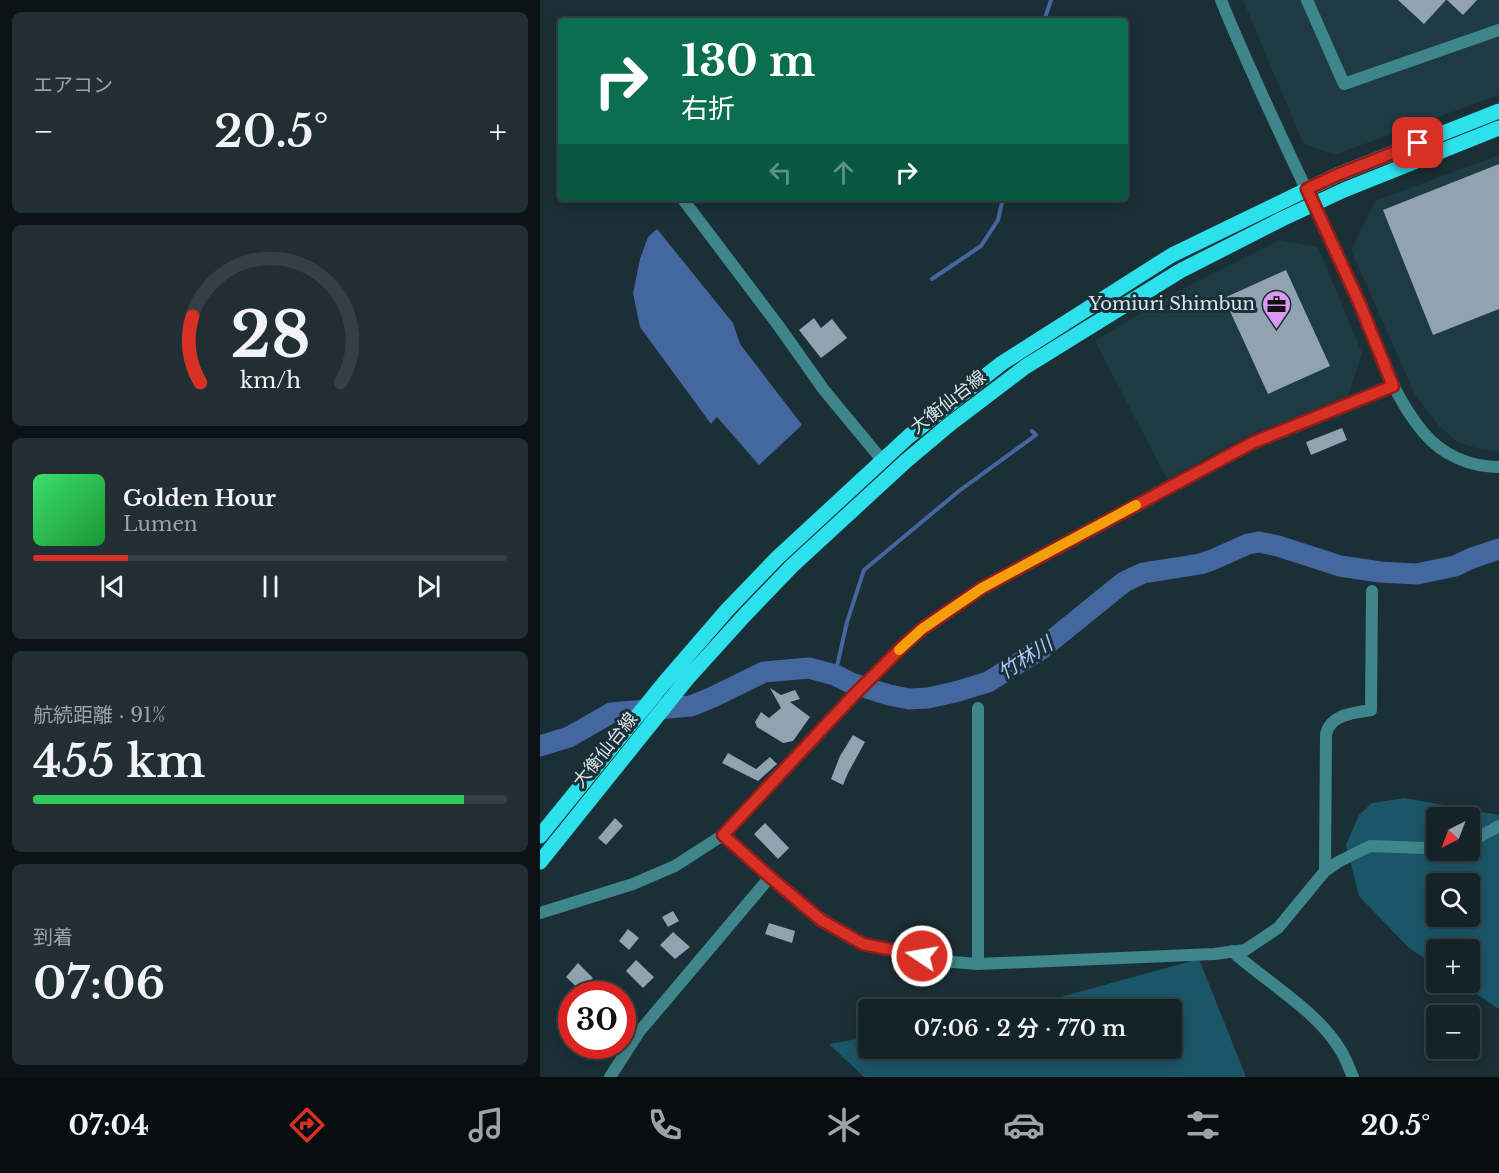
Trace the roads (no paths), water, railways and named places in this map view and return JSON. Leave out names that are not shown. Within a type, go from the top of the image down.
[{"type":"main road","name":"大衡仙台線","points":[[540,836],[664,683],[727,610],[777,558],[909,436],[1002,363],[1172,255],[1348,170],[1499,111]]},
{"type":"main road","name":"大衡仙台線","points":[[540,862],[687,679],[792,566],[906,461],[1015,374],[1180,271],[1282,219],[1344,190],[1499,128]]},
{"type":"street","points":[[1221,0],[1290,157],[1359,302],[1393,386],[1412,418],[1434,444],[1450,455],[1485,467],[1499,467]]},
{"type":"street","points":[[1307,0],[1344,84],[1499,30]]},
{"type":"street","points":[[684,201],[824,390],[882,460]]},
{"type":"street","points":[[540,912],[643,880],[675,866],[723,835],[874,674],[922,629],[982,588],[1254,442],[1393,386]]},
{"type":"street","points":[[1325,871],[1326,734],[1333,721],[1347,715],[1371,710],[1372,591]]},
{"type":"street","points":[[978,708],[978,964]]},
{"type":"street","points":[[1480,836],[1499,826]]},
{"type":"street","points":[[723,835],[821,920],[863,944],[941,961],[978,964],[1202,955],[1245,950],[1278,928],[1325,871],[1338,862],[1370,846],[1426,849]]},
{"type":"street","points":[[610,1077],[639,1032],[770,877]]},
{"type":"street","points":[[1232,951],[1322,1026],[1341,1051],[1353,1077]]},
{"type":"water","points":[[657,229],[733,323],[740,344],[802,425],[759,465],[717,417],[711,424],[640,327],[633,293],[640,259],[648,237]]},
{"type":"waterway","points":[[1045,18],[1051,0]]},
{"type":"waterway","points":[[932,279],[981,246],[998,220],[1002,201]]},
{"type":"waterway","points":[[835,675],[847,622],[864,570],[959,491],[1036,435],[1032,431]]},
{"type":"waterway","name":"竹林川","points":[[540,746],[569,737],[611,713],[691,706],[764,672],[809,668],[889,695],[909,699],[928,698],[955,692],[988,682],[1040,650],[1124,582],[1143,573],[1200,564],[1248,544],[1259,542],[1278,546],[1340,566],[1380,572],[1417,574],[1455,566],[1499,549]]},
{"type":"place","name":"Yomiuri Shimbun","points":[[1276,330]]}]
